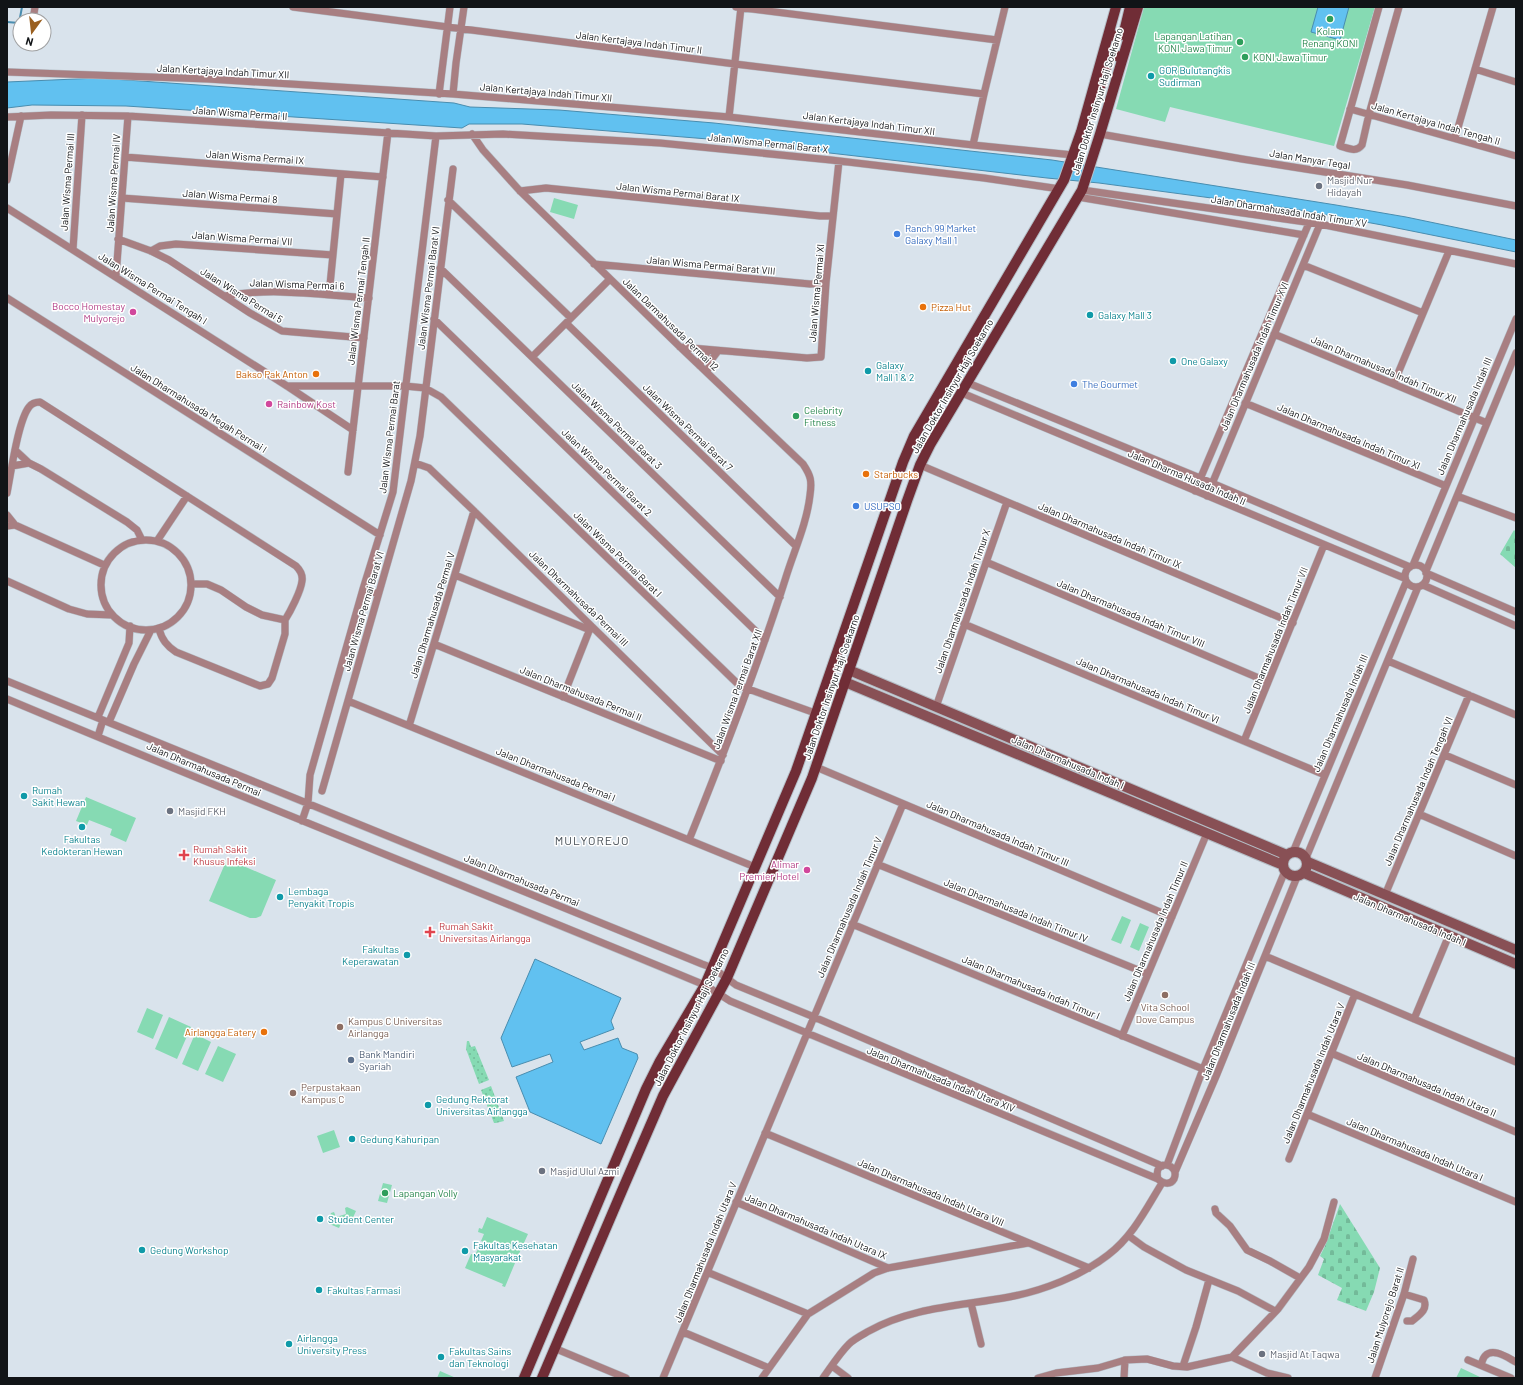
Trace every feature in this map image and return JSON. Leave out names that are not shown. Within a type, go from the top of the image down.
[{"type":"main road","name":"Jalan Doktor Insinyur Haji Soekarno","points":[[524,1378],[646,1089],[660,1061],[705,985],[796,771],[902,462],[932,402],[1062,185],[1073,157],[1116,7]]},
{"type":"main road","points":[[1108,33],[1114,36],[1121,35],[1125,28],[1130,7]]},
{"type":"main road","name":"Jalan Doktor Insinyur Haji Soekarno","points":[[542,1378],[663,1096],[727,978],[812,778],[920,465],[930,445],[1081,190],[1100,134],[1138,7]]},
{"type":"main road","points":[[1086,114],[1094,104],[1109,58],[1114,55],[1120,57],[1121,60]]},
{"type":"main road","points":[[865,568],[870,562],[882,565],[884,568]]},
{"type":"main road","name":"Jalan Dharmahusada Indah I","points":[[849,670],[1059,759],[1290,853]]},
{"type":"main road","name":"Jalan Dharmahusada Indah I","points":[[845,682],[1207,833],[1284,868]]},
{"type":"main road","points":[[1055,770],[1059,759]]},
{"type":"main road","points":[[796,771],[803,777],[812,778]]},
{"type":"main road","points":[[1290,853],[1303,854],[1307,860],[1306,870],[1301,875],[1292,876],[1284,868],[1283,861],[1290,853]]},
{"type":"main road","name":"Jalan Dharmahusada Indah I","points":[[1307,860],[1385,895],[1516,950]]},
{"type":"main road","name":"Jalan Dharmahusada Indah I","points":[[1301,875],[1516,964]]},
{"type":"street","name":"Jalan Kertajaya Indah Timur II","points":[[293,7],[735,64],[984,94]]},
{"type":"street","points":[[439,94],[450,7]]},
{"type":"street","points":[[454,94],[464,7]]},
{"type":"street","points":[[729,117],[739,7],[997,40]]},
{"type":"street","points":[[974,145],[984,94],[1006,7]]},
{"type":"street","points":[[1379,7],[1340,146],[1355,150],[1360,148],[1362,145],[1369,114],[1400,7]]},
{"type":"street","points":[[1455,138],[1493,7]]},
{"type":"street","points":[[1475,70],[1516,82]]},
{"type":"street","name":"Jalan Kertajaya Indah Timur XII","points":[[7,72],[208,80],[454,94],[729,117],[1073,157]]},
{"type":"street","name":"Jalan Kertajaya Indah Tengah II","points":[[1350,109],[1516,156]]},
{"type":"street","name":"Jalan Wisma Permai II","points":[[7,117],[82,115],[128,116],[436,136],[472,134]]},
{"type":"street","name":"Jalan Wisma Permai III","points":[[73,249],[82,115]]},
{"type":"street","points":[[7,180],[21,116]]},
{"type":"street","name":"Jalan Wisma Permai IV","points":[[116,276],[128,116]]},
{"type":"street","name":"Jalan Wisma Permai Tengah II","points":[[348,472],[388,132]]},
{"type":"street","name":"Jalan Wisma Permai Barat X","points":[[472,134],[503,134],[660,143],[1062,185]]},
{"type":"street","name":"Jalan Darmahusada Permai 12","points":[[472,134],[483,150],[520,191],[803,464],[810,474],[810,495],[807,512],[796,544]]},
{"type":"street","name":"Jalan Manyar Tegal","points":[[1100,134],[1242,159],[1407,185],[1516,206]]},
{"type":"street","name":"Jalan Wisma Permai Barat","points":[[308,803],[310,775],[394,486],[436,136]]},
{"type":"street","name":"Jalan Wisma Permai IX","points":[[125,157],[383,177]]},
{"type":"street","name":"Jalan Wisma Permai XI","points":[[680,347],[807,358],[821,357],[826,283],[840,161]]},
{"type":"street","name":"Jalan Wisma Permai Barat VI","points":[[322,791],[411,481],[420,436],[423,388],[434,319],[453,169]]},
{"type":"street","points":[[329,295],[342,174]]},
{"type":"street","name":"Jalan Wisma Permai Barat IX","points":[[520,191],[546,188],[820,216],[833,216]]},
{"type":"street","name":"Jalan Dharmahusada Indah Timur XV","points":[[1081,190],[1320,224],[1516,264]]},
{"type":"street","name":"Jalan Dharmahusada Indah Timur XV","points":[[1081,190],[1304,235]]},
{"type":"street","name":"Jalan Wisma Permai 8","points":[[122,198],[337,214]]},
{"type":"street","name":"Jalan Wisma Permai Barat 7","points":[[448,200],[796,544]]},
{"type":"street","name":"Jalan Wisma Permai Tengah I","points":[[7,208],[116,276],[353,430]]},
{"type":"street","points":[[1195,491],[1309,223]]},
{"type":"street","name":"Jalan Dharmahusada Indah Timur XVI","points":[[1207,496],[1320,224]]},
{"type":"street","name":"Jalan Wisma Permai 5","points":[[118,239],[151,250],[169,260],[250,313],[282,331],[364,338]]},
{"type":"street","name":"Jalan Wisma Permai VII","points":[[151,250],[160,246],[176,244],[333,255]]},
{"type":"street","points":[[1394,383],[1449,250]]},
{"type":"street","name":"Jalan Wisma Permai Barat VIII","points":[[594,264],[810,284],[826,283]]},
{"type":"street","points":[[1302,265],[1423,313]]},
{"type":"street","name":"Jalan Wisma Permai Barat 3","points":[[440,268],[780,597]]},
{"type":"street","points":[[532,357],[610,279]]},
{"type":"street","name":"Jalan Wisma Permai 6","points":[[225,296],[244,292],[264,291],[369,298]]},
{"type":"street","name":"Jalan Dharmahusada Megah Permai I","points":[[7,298],[380,535]]},
{"type":"street","name":"Jalan Wisma Permai Barat 2","points":[[434,319],[765,640]]},
{"type":"street","name":"Jalan Dharmahusada Indah III","points":[[1411,566],[1516,319]]},
{"type":"street","name":"Jalan Dharmahusada Indah Timur XII","points":[[1274,334],[1487,423]]},
{"type":"street","points":[[700,366],[701,360],[709,350]]},
{"type":"street","points":[[707,372],[712,359],[718,351]]},
{"type":"street","points":[[1307,860],[1388,661],[1420,586],[1426,581],[1426,572],[1516,353]]},
{"type":"street","name":"Jalan Dharma Husada Indah II","points":[[968,383],[1411,566]]},
{"type":"street","points":[[287,386],[358,385],[407,386],[423,388]]},
{"type":"street","name":"Jalan Wisma Permai Barat I","points":[[423,388],[441,397],[740,686],[815,713]]},
{"type":"street","name":"Jalan Dharma Husada Indah II","points":[[962,393],[1405,580]]},
{"type":"street","points":[[7,493],[15,450],[26,412],[29,406],[35,402],[40,402],[296,566],[301,572],[302,581],[290,612],[285,620],[285,634],[272,678],[268,684],[260,686],[176,652],[168,647],[164,642],[161,637],[160,629]]},
{"type":"street","name":"Jalan Dharmahusada Indah Timur XI","points":[[1245,403],[1446,486]]},
{"type":"street","points":[[15,450],[29,463],[128,522],[137,530],[142,540]]},
{"type":"street","name":"Jalan Dharmahusada Permai III","points":[[415,462],[429,468],[474,511],[722,758]]},
{"type":"street","points":[[12,466],[29,463]]},
{"type":"street","name":"Jalan Dharmahusada Indah Timur IX","points":[[920,465],[1293,622]]},
{"type":"street","points":[[157,541],[187,496]]},
{"type":"street","points":[[1457,496],[1516,518]]},
{"type":"street","name":"Jalan Dharmahusada Indah Timur X","points":[[936,706],[1006,502]]},
{"type":"street","name":"Jalan Dharmahusada Permai V","points":[[409,726],[474,511]]},
{"type":"street","points":[[7,515],[15,525],[104,565]]},
{"type":"street","points":[[7,526],[15,525]]},
{"type":"street","points":[[142,540],[157,541],[171,547],[182,557],[189,570],[192,584],[188,602],[180,617],[160,629],[151,630],[130,626],[112,615],[104,604],[100,591],[100,578],[104,565],[113,552],[127,544],[142,540]]},
{"type":"street","name":"Jalan Wisma Permai Barat XII","points":[[689,840],[748,690],[780,597],[796,544]]},
{"type":"street","name":"Jalan Dharmahusada Indah Timur VII","points":[[1244,741],[1324,545]]},
{"type":"street","name":"Jalan Dharmahusada Indah Timur VIII","points":[[986,562],[1268,682]]},
{"type":"street","points":[[1516,612],[1426,572],[1420,566],[1411,566],[1406,570],[1405,580],[1411,587],[1420,586],[1516,626]]},
{"type":"street","points":[[455,575],[590,627],[563,696]]},
{"type":"street","name":"Jalan Dharmahusada Indah III","points":[[1290,853],[1325,775],[1405,580]]},
{"type":"street","points":[[7,581],[69,609],[87,614],[112,615]]},
{"type":"street","points":[[192,584],[207,584],[221,590],[246,607],[262,614],[285,620]]},
{"type":"street","points":[[363,589],[378,594]]},
{"type":"street","name":"Jalan Dharmahusada Indah Timur VI","points":[[964,624],[1325,775]]},
{"type":"street","points":[[98,736],[129,643],[130,626]]},
{"type":"street","points":[[103,720],[151,630]]},
{"type":"street","name":"Jalan Dharmahusada Permai II","points":[[434,644],[722,758]]},
{"type":"street","points":[[1388,661],[1516,715]]},
{"type":"street","name":"Jalan Dharmahusada Permai","points":[[7,681],[713,968],[727,978]]},
{"type":"street","name":"Jalan Dharmahusada Indah Tengah VI","points":[[1385,895],[1470,695]]},
{"type":"street","name":"Jalan Dharmahusada Permai","points":[[7,699],[705,985],[718,994]]},
{"type":"street","name":"Jalan Dharmahusada Permai I","points":[[348,701],[755,867]]},
{"type":"street","points":[[1445,755],[1516,785]]},
{"type":"street","name":"Jalan Dharmahusada Indah Timur III","points":[[816,767],[1172,917]]},
{"type":"street","points":[[302,821],[308,803]]},
{"type":"street","name":"Jalan Dharmahusada Indah Timur V","points":[[807,1034],[902,804]]},
{"type":"street","points":[[1419,814],[1516,856]]},
{"type":"street","name":"Jalan Dharmahusada Indah Timur II","points":[[1122,1036],[1207,833]]},
{"type":"street","name":"Jalan Dharmahusada Indah Timur IV","points":[[877,864],[1148,974]]},
{"type":"street","name":"Jalan Dharmahusada Indah III","points":[[1164,1165],[1284,868]]},
{"type":"street","name":"Jalan Dharmahusada Indah III","points":[[1175,1172],[1265,956],[1301,875]]},
{"type":"street","name":"Jalan Dharmahusada Indah Timur I","points":[[852,924],[1203,1069]]},
{"type":"street","points":[[1414,1019],[1449,935]]},
{"type":"street","points":[[1265,956],[1516,1062]]},
{"type":"street","name":"Jalan Dharmahusada Indah Utara XIV","points":[[727,978],[736,986],[814,1017],[1164,1165]]},
{"type":"street","name":"Jalan Dharmahusada Indah Utara XIV","points":[[718,994],[730,1001],[807,1034],[1160,1181]]},
{"type":"street","name":"Jalan Dharmahusada Indah Utara V","points":[[1289,1159],[1355,994]]},
{"type":"street","name":"Jalan Dharmahusada Indah Utara V","points":[[663,1378],[807,1034]]},
{"type":"street","name":"Jalan Dharmahusada Indah Utara II","points":[[1331,1053],[1516,1132]]},
{"type":"street","name":"Jalan Dharmahusada Indah Utara I","points":[[1307,1114],[1516,1202]]},
{"type":"street","name":"Jalan Dharmahusada Indah Utara VIII","points":[[765,1133],[1089,1268]]},
{"type":"street","points":[[1164,1165],[1172,1167],[1175,1172],[1175,1177],[1167,1184],[1160,1181],[1156,1174],[1158,1169],[1164,1165]]},
{"type":"street","points":[[823,1378],[849,1344],[857,1338],[896,1318],[912,1313],[1010,1297],[1044,1289],[1089,1268],[1108,1255],[1129,1236],[1160,1181]]},
{"type":"street","name":"Jalan Dharmahusada Indah Utara IX","points":[[736,1202],[888,1268]]},
{"type":"street","points":[[1038,1378],[1056,1373],[1098,1368],[1125,1360],[1147,1359],[1159,1363],[1183,1366],[1208,1363],[1232,1357],[1275,1311],[1309,1268],[1324,1239],[1334,1202]]},
{"type":"street","points":[[1215,1209],[1230,1226],[1247,1250],[1300,1278]]},
{"type":"street","points":[[1129,1236],[1144,1247],[1186,1270],[1238,1291],[1275,1311]]},
{"type":"street","points":[[762,1378],[808,1314],[874,1273],[888,1268],[1028,1243]]},
{"type":"street","name":"Jalan Mulyorejo Barat II","points":[[1375,1378],[1404,1294],[1413,1259]]},
{"type":"street","points":[[707,1272],[808,1314]]},
{"type":"street","points":[[1183,1366],[1209,1280]]},
{"type":"street","points":[[1404,1294],[1424,1300],[1425,1302],[1424,1310],[1412,1321],[1407,1321]]},
{"type":"street","points":[[971,1303],[981,1344]]},
{"type":"street","points":[[683,1332],[769,1368]]},
{"type":"street","points":[[554,1348],[626,1378]]},
{"type":"street","points":[[1481,1365],[1485,1356],[1495,1352],[1516,1362]]},
{"type":"street","points":[[1232,1357],[1267,1372],[1288,1378]]},
{"type":"street","points":[[1124,1378],[1125,1360]]},
{"type":"street","points":[[1468,1360],[1511,1378]]},
{"type":"street","points":[[832,1366],[848,1378]]},
{"type":"green space","name":"KONI Jawa Timur","points":[[1144,7],[1375,7],[1334,146],[1170,107],[1165,122],[1116,109]]},
{"type":"green space","points":[[554,198],[578,205],[574,219],[550,212]]},
{"type":"green space","points":[[1514,530],[1516,532],[1516,568],[1500,554]]},
{"type":"green space","points":[[86,797],[136,818],[126,842],[110,835],[112,829],[89,820],[87,825],[76,821]]},
{"type":"green space","points":[[227,859],[276,880],[261,916],[250,918],[209,901]]},
{"type":"green space","points":[[1122,916],[1131,920],[1121,944],[1111,940]]},
{"type":"green space","points":[[1140,923],[1149,927],[1139,951],[1130,947]]},
{"type":"green space","points":[[147,1008],[163,1015],[153,1039],[137,1032]]},
{"type":"green space","points":[[169,1017],[191,1027],[177,1059],[155,1049]]},
{"type":"green space","points":[[195,1034],[211,1042],[198,1071],[182,1064]]},
{"type":"green space","points":[[467,1041],[469,1041],[471,1047],[475,1046],[489,1080],[479,1084],[466,1049]]},
{"type":"green space","points":[[218,1046],[236,1054],[223,1082],[205,1074]]},
{"type":"green space","points":[[491,1086],[504,1121],[496,1123],[494,1123],[481,1090]]},
{"type":"green space","points":[[334,1130],[340,1147],[323,1153],[317,1136]]},
{"type":"green space","name":"Lapangan Volly","points":[[383,1183],[392,1185],[387,1203],[378,1201]]},
{"type":"green space","points":[[1340,1204],[1380,1268],[1374,1292],[1366,1311],[1337,1300],[1342,1288],[1318,1275],[1324,1259],[1320,1256]]},
{"type":"green space","points":[[347,1207],[356,1211],[350,1224],[342,1221],[339,1228],[327,1223],[331,1213],[334,1212],[336,1217],[346,1214],[345,1208]]},
{"type":"green space","points":[[487,1217],[528,1234],[518,1256],[512,1253],[509,1261],[515,1263],[505,1287],[502,1286],[503,1284],[465,1268],[471,1254],[475,1255],[479,1247],[484,1249],[487,1243],[481,1241],[484,1234],[478,1232],[479,1228],[482,1229]]},
{"type":"green space","points":[[1461,1368],[1480,1377],[1483,1378],[1456,1378]]},
{"type":"green space","points":[[440,1371],[456,1378],[437,1378]]},
{"type":"water","name":"Kolam Renang KONI","points":[[1318,7],[1349,7],[1340,40],[1311,32]]},
{"type":"water","points":[[98,78],[454,103],[470,107],[559,110],[714,123],[1052,160],[1406,217],[1516,240],[1516,252],[1294,209],[1099,183],[708,139],[522,124],[469,124],[462,128],[126,106],[32,105],[7,108],[7,82]]},
{"type":"water","points":[[535,959],[621,998],[611,1021],[614,1029],[580,1042],[584,1050],[618,1038],[622,1048],[637,1054],[638,1058],[601,1144],[530,1112],[516,1077],[553,1062],[550,1054],[512,1067],[501,1038]]},
{"type":"waterway","points":[[7,22],[19,23],[22,7]]},
{"type":"place","name":"Kolam Renang KONI","points":[[1330,19]]},
{"type":"place","name":"Lapangan Latihan KONI Jawa Timur","points":[[1240,42]]},
{"type":"place","name":"KONI Jawa Timur","points":[[1245,57]]},
{"type":"place","name":"GOR Bulutangkis Sudirman","points":[[1151,76]]},
{"type":"place","name":"Masjid Nur Hidayah","points":[[1319,186]]},
{"type":"place","name":"Ranch 99 Market Galaxy Mall 1","points":[[897,234]]},
{"type":"place","name":"Pizza Hut","points":[[923,307]]},
{"type":"place","name":"Bocco Homestay Mulyorejo","points":[[133,312]]},
{"type":"place","name":"Galaxy Mall 3","points":[[1090,315]]},
{"type":"place","name":"One Galaxy","points":[[1173,361]]},
{"type":"place","name":"Galaxy Mall 1 & 2","points":[[868,371]]},
{"type":"place","name":"Bakso Pak Anton","points":[[316,374]]},
{"type":"place","name":"The Gourmet","points":[[1074,384]]},
{"type":"place","name":"Rainbow Kost","points":[[269,404]]},
{"type":"place","name":"Celebrity Fitness","points":[[796,416]]},
{"type":"place","name":"Starbucks","points":[[866,474]]},
{"type":"place","name":"USUPSO","points":[[856,506]]},
{"type":"place","name":"Rumah Sakit Hewan","points":[[24,796]]},
{"type":"place","name":"Masjid FKH","points":[[170,811]]},
{"type":"place","name":"Fakultas Kedokteran Hewan","points":[[82,827]]},
{"type":"place","name":"Rumah Sakit Khusus Infeksi","points":[[184,855]]},
{"type":"place","name":"Alimar Premier Hotel","points":[[807,870]]},
{"type":"place","name":"Lembaga Penyakit Tropis","points":[[280,897]]},
{"type":"place","name":"Rumah Sakit Universitas Airlangga","points":[[430,932]]},
{"type":"place","name":"Fakultas Keperawatan","points":[[407,955]]},
{"type":"place","name":"Vita School Dove Campus","points":[[1165,995]]},
{"type":"place","name":"Kampus C Universitas Airlangga","points":[[340,1027]]},
{"type":"place","name":"Airlangga Eatery","points":[[264,1032]]},
{"type":"place","name":"Bank Mandiri Syariah","points":[[351,1060]]},
{"type":"place","name":"Perpustakaan Kampus C","points":[[293,1093]]},
{"type":"place","name":"Gedung Rektorat Universitas Airlangga","points":[[428,1105]]},
{"type":"place","name":"Gedung Kahuripan","points":[[352,1139]]},
{"type":"place","name":"Masjid Ulul Azmi","points":[[542,1171]]},
{"type":"place","name":"Lapangan Volly","points":[[385,1193]]},
{"type":"place","name":"Student Center","points":[[320,1219]]},
{"type":"place","name":"Gedung Workshop","points":[[142,1250]]},
{"type":"place","name":"Fakultas Kesehatan Masyarakat","points":[[465,1251]]},
{"type":"place","name":"Fakultas Farmasi","points":[[319,1290]]},
{"type":"place","name":"Airlangga University Press","points":[[289,1344]]},
{"type":"place","name":"Masjid At Taqwa","points":[[1262,1354]]},
{"type":"place","name":"Fakultas Sains dan Teknologi","points":[[441,1357]]},
{"type":"district","name":"MULYOREJO","points":[[592,840]]}]
